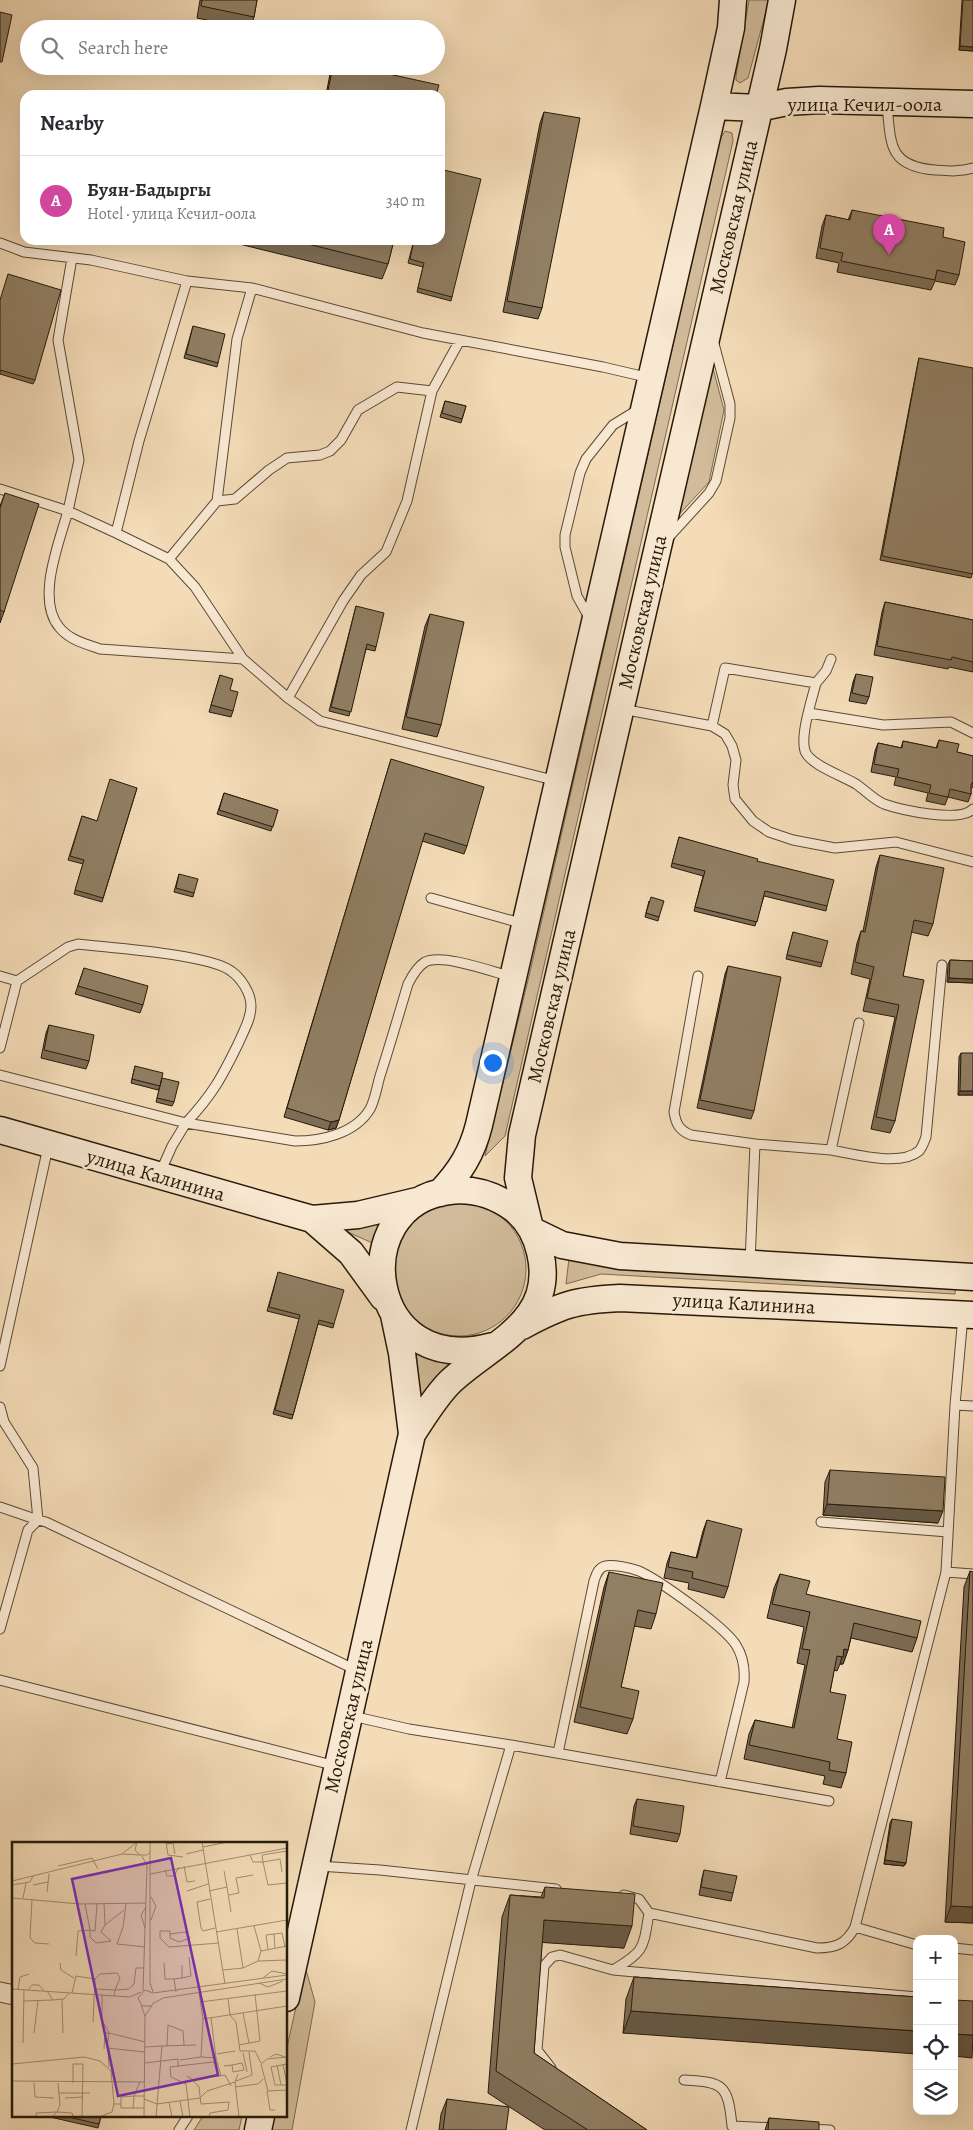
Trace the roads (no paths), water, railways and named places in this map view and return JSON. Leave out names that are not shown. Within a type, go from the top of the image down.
[{"type":"main road","points":[[433,1196],[463,1190],[484,1193],[503,1201],[519,1213],[531,1228],[543,1263],[542,1285],[535,1307],[522,1326],[493,1346],[466,1351],[438,1348],[421,1341],[406,1330],[391,1311],[382,1286],[381,1265],[385,1245],[394,1226],[408,1210],[433,1196],[465,1164],[474,1146],[714,106],[731,28],[734,0]]},
{"type":"main road","name":"Московская улица","points":[[531,1228],[518,1178],[522,1135],[782,0]]},
{"type":"main road","name":"улица Кечил-оола","points":[[714,106],[758,108],[787,102],[819,100],[973,104]]},
{"type":"main road","name":"улица Калинина","points":[[0,1130],[312,1219],[358,1215],[433,1196]]},
{"type":"main road","name":"улица Калинина","points":[[312,1219],[351,1253],[391,1311]]},
{"type":"main road","name":"улица Калинина","points":[[531,1228],[562,1245],[620,1256],[969,1276]]},
{"type":"main road","points":[[968,1315],[969,1276]]},
{"type":"main road","name":"улица Калинина","points":[[522,1326],[556,1308],[584,1299],[620,1298],[968,1315]]},
{"type":"main road","name":"Московская улица","points":[[288,1989],[412,1434],[402,1353],[391,1311]]},
{"type":"main road","name":"Московская улица","points":[[412,1434],[437,1397],[450,1382],[493,1346]]},
{"type":"lane","points":[[887,102],[891,142],[899,159],[916,168],[960,172],[973,168]]},
{"type":"lane","points":[[0,243],[24,252],[91,260],[187,281],[252,288],[423,333],[603,367],[651,379]]},
{"type":"lane","points":[[72,258],[58,340],[79,460],[68,512],[50,577],[49,602],[59,627],[78,642],[100,649],[243,659]]},
{"type":"lane","points":[[116,533],[139,441],[187,281]]},
{"type":"lane","points":[[168,559],[217,501],[237,338],[252,288]]},
{"type":"lane","points":[[656,551],[709,493],[716,481],[730,418],[730,404],[717,350],[708,324]]},
{"type":"lane","points":[[288,698],[343,601],[361,575],[386,552],[407,500],[432,391],[460,340]]},
{"type":"lane","points":[[217,501],[235,500],[269,470],[287,458],[320,455],[330,451],[341,440],[358,410],[397,387],[432,391]]},
{"type":"lane","points":[[594,625],[576,596],[565,547],[565,535],[578,482],[586,459],[613,425],[644,406]]},
{"type":"lane","points":[[0,489],[68,512],[168,559],[196,587],[243,659],[288,698],[320,721],[557,781]]},
{"type":"lane","points":[[831,658],[826,671],[816,683],[804,740],[805,752],[813,761],[855,783],[882,804],[940,815],[957,816],[973,809]]},
{"type":"lane","points":[[712,726],[725,668],[816,683]]},
{"type":"lane","points":[[619,708],[712,726],[725,734],[732,746],[736,760],[733,785],[735,799],[748,816],[769,832],[793,840],[836,848],[896,842],[973,862]]},
{"type":"lane","points":[[809,713],[883,725],[951,722],[973,733]]},
{"type":"lane","points":[[431,898],[524,924]]},
{"type":"lane","points":[[0,1048],[17,981],[68,947],[78,944],[198,959],[231,971],[246,989],[250,1000],[249,1020],[220,1083],[208,1100],[186,1123],[172,1146],[159,1176]]},
{"type":"lane","points":[[0,1075],[186,1123],[295,1141],[329,1138],[354,1125],[370,1109],[408,984],[420,967],[434,959],[512,977]]},
{"type":"lane","points":[[698,976],[674,1112],[676,1123],[681,1131],[691,1135],[755,1144],[831,1150],[899,1160],[911,1157],[921,1150],[926,1137],[942,965]]},
{"type":"lane","points":[[0,976],[17,981]]},
{"type":"lane","points":[[831,1150],[859,1023]]},
{"type":"lane","points":[[0,1366],[49,1144]]},
{"type":"lane","points":[[750,1264],[755,1144]]},
{"type":"lane","points":[[612,1894],[631,1895],[639,1899],[649,1913],[817,1948],[831,1948],[848,1941],[855,1927],[946,1572],[955,1405],[968,1315]]},
{"type":"lane","points":[[955,1405],[973,1406]]},
{"type":"lane","points":[[0,1407],[4,1422],[33,1468],[38,1520]]},
{"type":"lane","points":[[0,1507],[46,1522],[358,1672]]},
{"type":"lane","points":[[0,1629],[28,1530],[38,1520]]},
{"type":"lane","points":[[822,1522],[948,1532]]},
{"type":"lane","points":[[558,1753],[597,1572],[604,1566],[638,1570],[662,1584],[727,1634],[737,1645],[745,1669],[744,1682],[720,1782]]},
{"type":"lane","points":[[946,1572],[973,1574]]},
{"type":"lane","points":[[0,1680],[337,1767]]},
{"type":"lane","points":[[348,1716],[409,1729],[558,1753],[829,1801]]},
{"type":"lane","points":[[412,2130],[471,1880],[511,1745]]},
{"type":"lane","points":[[315,1866],[380,1870],[566,1890]]},
{"type":"lane","points":[[613,1970],[639,1953],[644,1945],[649,1913]]},
{"type":"lane","points":[[855,1927],[913,1943]]},
{"type":"lane","points":[[958,1948],[973,1950]]},
{"type":"lane","points":[[557,2072],[549,2067],[537,2050],[544,1966],[547,1961],[560,1955],[613,1970],[913,1997]]},
{"type":"lane","points":[[684,2080],[711,2081],[719,2085],[726,2093],[730,2103],[732,2128],[830,2130]]},
{"type":"lane","points":[[179,2130],[187,2118]]},
{"type":"place","name":"Буян-Бадыргы","points":[[889,255]]}]
